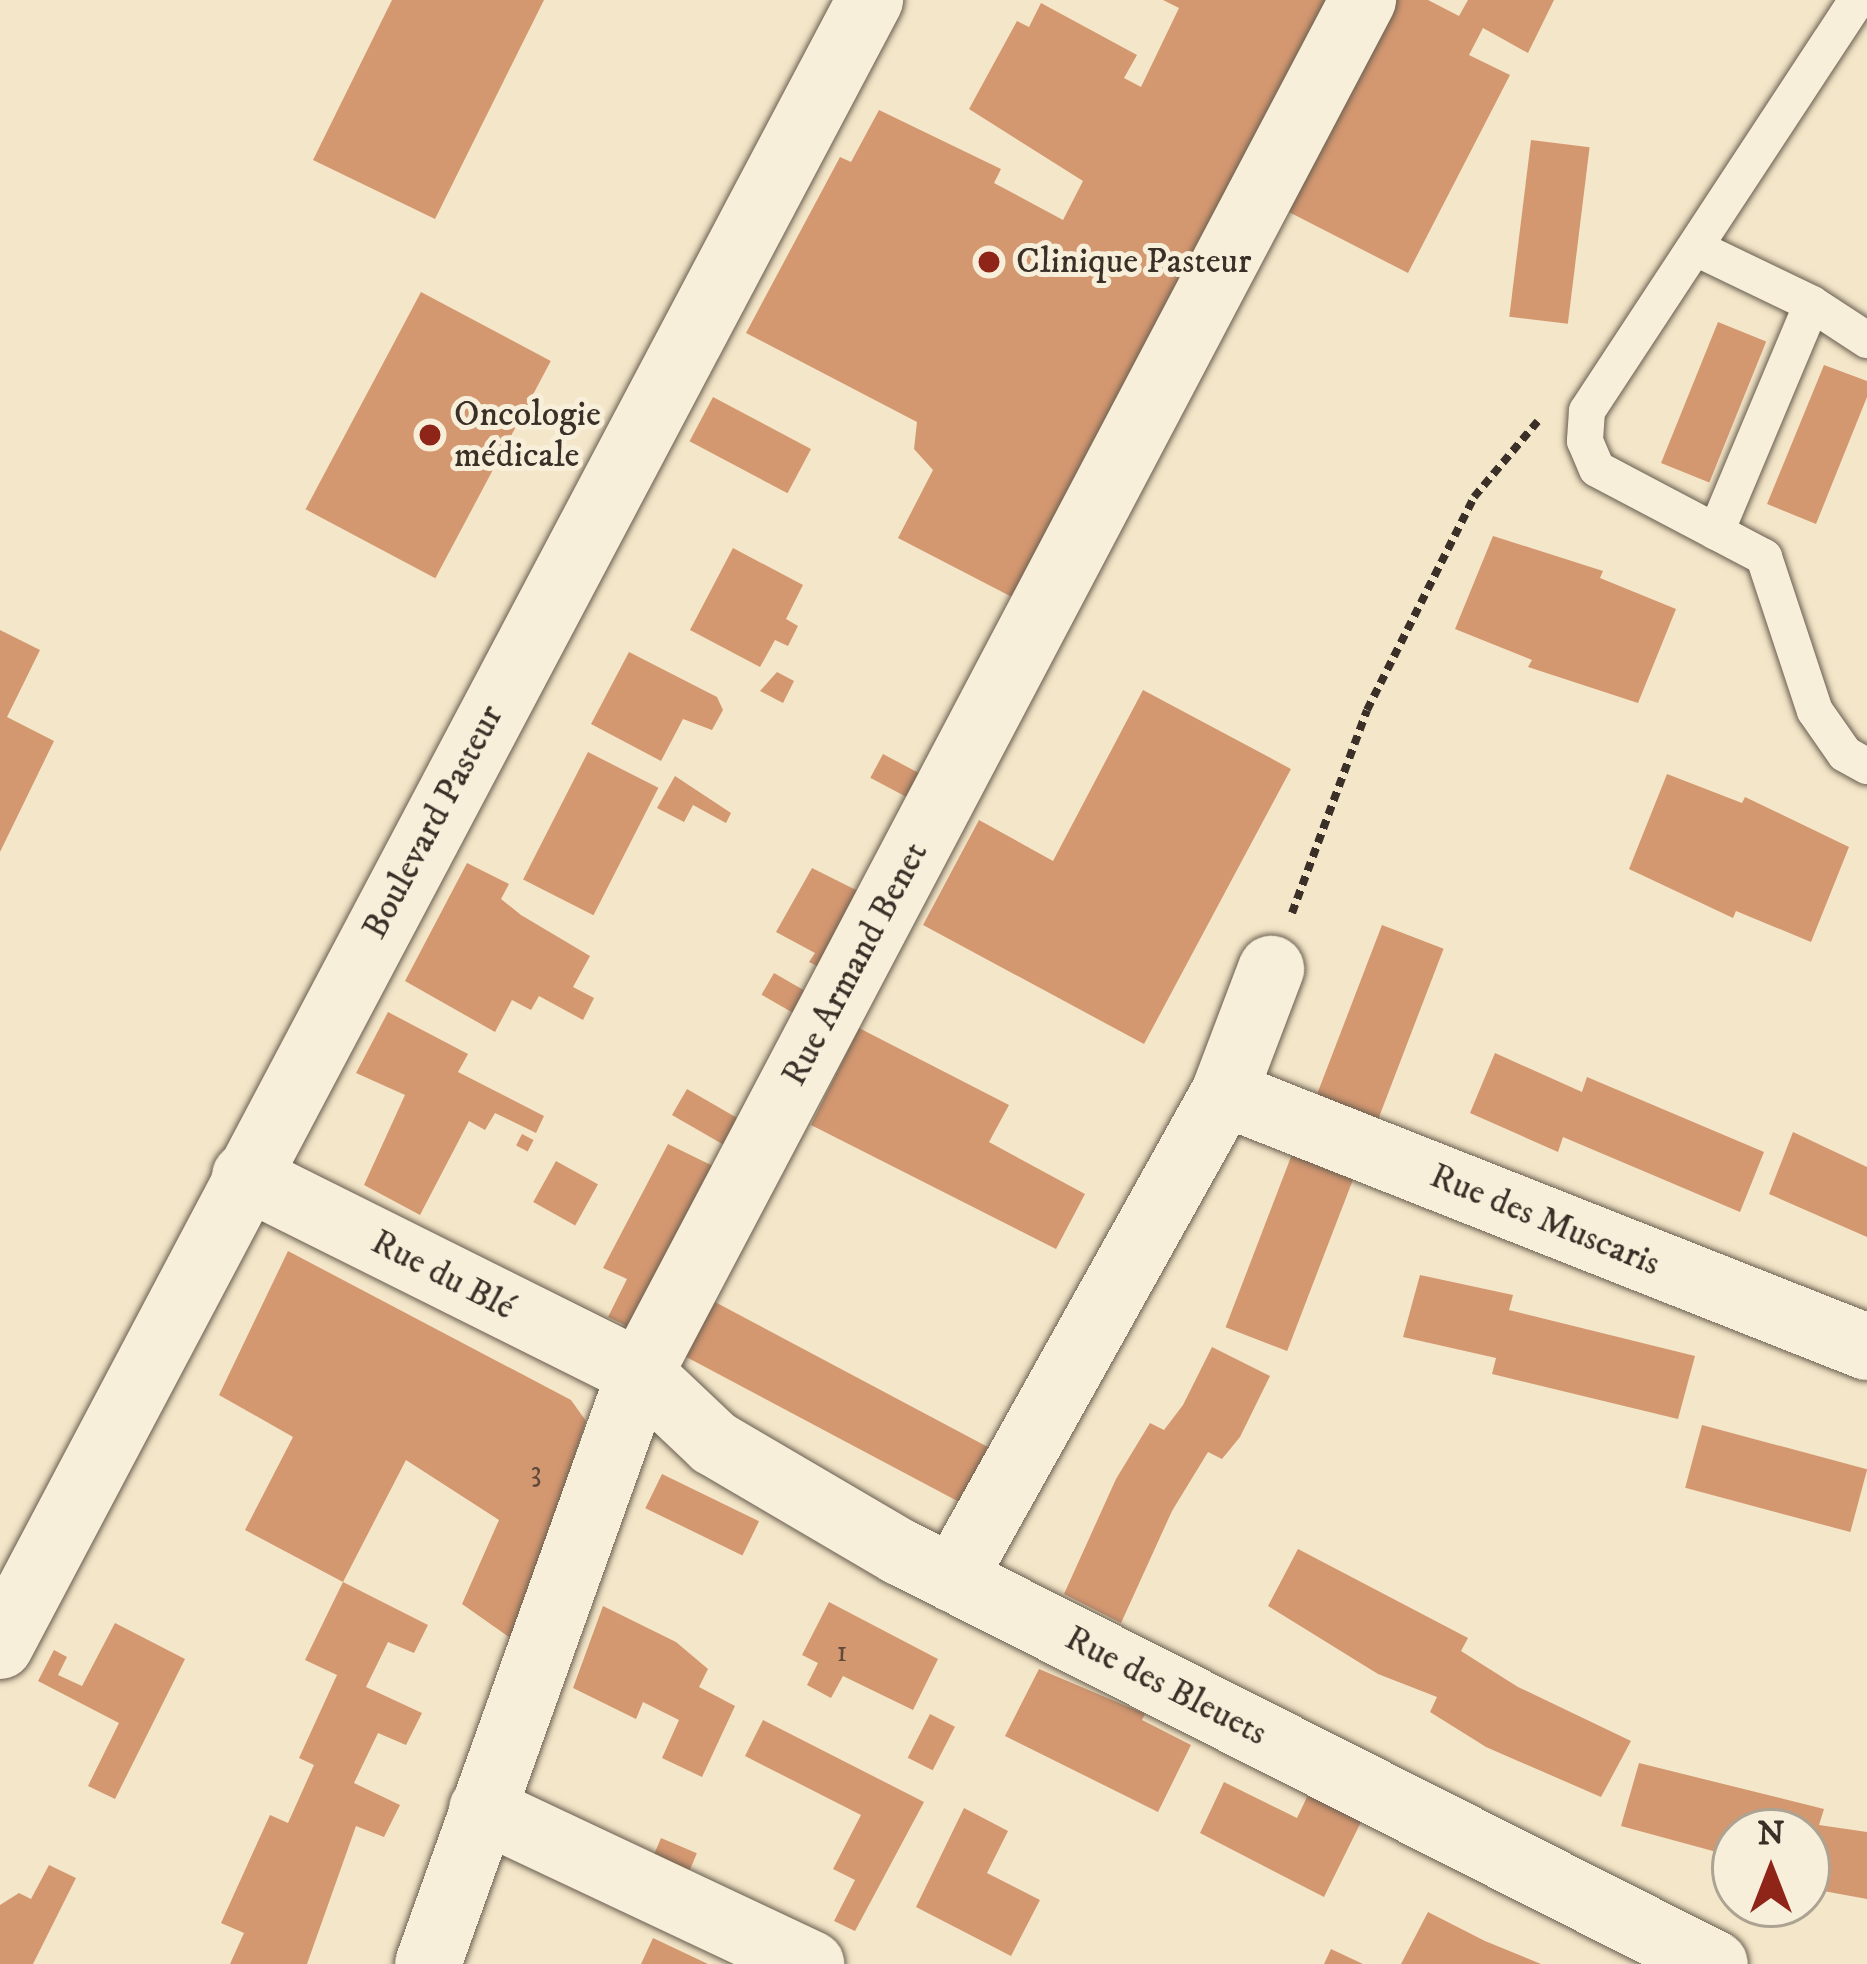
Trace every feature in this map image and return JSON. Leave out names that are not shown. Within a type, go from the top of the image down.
[{"type":"street","name":"Boulevard Pasteur","points":[[0,1646],[870,0]]},
{"type":"street","name":"Rue Armand Benet","points":[[428,1964],[640,1373],[1363,0]]},
{"type":"street","points":[[953,1579],[1224,1093],[1271,969]]},
{"type":"street","name":"Rue des Muscaris","points":[[1224,1093],[1867,1347]]},
{"type":"street","name":"Rue du Blé","points":[[245,1176],[640,1373]]},
{"type":"street","name":"Rue des Bleuets","points":[[640,1373],[714,1443],[953,1579],[1715,1964]]},
{"type":"street","points":[[482,1809],[811,1964]]},
{"type":"lane","points":[[1857,0],[1700,250],[1587,411],[1586,441],[1597,470],[1764,557],[1815,712],[1845,754],[1867,766]]},
{"type":"lane","points":[[1700,250],[1812,304],[1867,340]]},
{"type":"lane","points":[[1716,532],[1812,304]]},
{"type":"path","points":[[1271,969],[1367,710],[1474,497],[1535,421],[1587,411]]},
{"type":"building","points":[[392,0],[544,0],[435,219],[313,160]]},
{"type":"building","name":"Clinique Pasteur","points":[[1163,0],[1330,0],[1024,592],[1010,596],[898,538],[933,470],[914,449],[917,422],[746,333],[840,157],[851,162],[879,110],[1001,169],[994,183],[1063,220],[1083,181],[969,109],[1017,21],[1029,27],[1041,3],[1137,55],[1124,78],[1141,87],[1179,8]]},
{"type":"building","points":[[1389,0],[1428,0],[1459,16],[1468,0],[1554,0],[1528,53],[1483,28],[1469,55],[1510,75],[1408,273],[1281,208]]},
{"type":"building","points":[[1531,140],[1590,147],[1568,324],[1509,317]]},
{"type":"building","name":"Oncologie médicale","points":[[421,292],[551,361],[435,578],[306,509]]},
{"type":"building","points":[[1718,322],[1766,341],[1709,482],[1661,463]]},
{"type":"building","points":[[1824,365],[1867,381],[1867,397],[1816,524],[1767,504]]},
{"type":"building","points":[[713,397],[811,449],[788,493],[690,441]]},
{"type":"building","points":[[1493,536],[1603,571],[1600,578],[1676,609],[1638,703],[1528,667],[1532,660],[1455,629]]},
{"type":"building","points":[[733,548],[803,585],[786,619],[798,626],[788,646],[775,640],[760,667],[690,630]]},
{"type":"building","points":[[0,630],[40,650],[7,717],[54,741],[0,852]]},
{"type":"building","points":[[629,652],[717,697],[723,710],[712,730],[683,719],[661,761],[591,724]]},
{"type":"building","points":[[777,672],[794,681],[783,703],[760,691]]},
{"type":"building","points":[[1143,690],[1291,769],[1144,1044],[923,925],[979,820],[1053,861]]},
{"type":"building","points":[[588,752],[658,788],[593,915],[523,879]]},
{"type":"building","points":[[883,754],[927,777],[914,801],[870,778]]},
{"type":"building","points":[[1667,774],[1742,803],[1745,797],[1849,847],[1811,942],[1736,911],[1733,918],[1629,869]]},
{"type":"building","points":[[675,776],[731,813],[726,823],[693,805],[684,822],[657,808]]},
{"type":"building","points":[[467,863],[509,884],[501,899],[521,915],[590,956],[573,987],[594,998],[583,1020],[539,996],[531,1010],[512,1000],[495,1032],[405,981]]},
{"type":"building","points":[[812,868],[864,894],[823,969],[809,962],[815,953],[776,932]]},
{"type":"building","points":[[1382,925],[1444,949],[1375,1128],[1313,1104]]},
{"type":"building","points":[[774,973],[811,994],[799,1016],[762,995]]},
{"type":"building","points":[[388,1012],[468,1054],[458,1072],[544,1116],[536,1133],[495,1113],[485,1130],[469,1121],[420,1215],[364,1185],[405,1095],[356,1073]]},
{"type":"building","points":[[859,1028],[1009,1105],[989,1142],[1085,1194],[1056,1249],[811,1125]]},
{"type":"building","points":[[1495,1053],[1582,1092],[1587,1077],[1764,1152],[1740,1212],[1563,1137],[1558,1152],[1470,1113]]},
{"type":"building","points":[[687,1089],[742,1121],[727,1147],[672,1115]]},
{"type":"building","points":[[1793,1132],[1867,1167],[1867,1237],[1769,1194]]},
{"type":"building","points":[[522,1134],[534,1140],[528,1151],[516,1146]]},
{"type":"building","points":[[668,1144],[717,1168],[633,1329],[608,1317],[627,1279],[603,1268]]},
{"type":"building","points":[[1294,1149],[1356,1173],[1287,1351],[1226,1327]]},
{"type":"building","points":[[556,1161],[598,1184],[575,1225],[533,1202]]},
{"type":"building","points":[[288,1251],[571,1400],[586,1421],[516,1642],[462,1604],[499,1520],[406,1460],[343,1582],[245,1530],[293,1437],[219,1395]]},
{"type":"building","points":[[1420,1275],[1513,1295],[1509,1310],[1695,1356],[1678,1419],[1492,1374],[1496,1358],[1403,1337]]},
{"type":"building","points":[[715,1302],[995,1451],[966,1506],[686,1357]]},
{"type":"building","points":[[1212,1347],[1270,1376],[1240,1437],[1222,1459],[1208,1452],[1172,1511],[1121,1623],[1064,1594],[1116,1479],[1150,1423],[1164,1430],[1183,1405]]},
{"type":"building","points":[[1702,1425],[1867,1469],[1850,1532],[1685,1488]]},
{"type":"building","points":[[662,1474],[759,1521],[742,1555],[645,1508]]},
{"type":"building","points":[[1298,1549],[1468,1638],[1461,1651],[1518,1687],[1631,1741],[1601,1797],[1486,1747],[1430,1712],[1437,1697],[1378,1674],[1268,1606]]},
{"type":"building","points":[[343,1582],[428,1625],[414,1653],[388,1642],[366,1687],[422,1713],[406,1745],[378,1733],[354,1783],[400,1805],[384,1837],[356,1826],[307,1964],[230,1964],[244,1933],[221,1923],[270,1815],[288,1823],[314,1765],[299,1758],[337,1675],[305,1660]]},
{"type":"building","points":[[829,1602],[938,1659],[913,1710],[843,1676],[831,1698],[807,1685],[818,1663],[802,1655]]},
{"type":"building","points":[[603,1606],[676,1642],[708,1669],[699,1687],[735,1706],[702,1777],[662,1758],[679,1720],[643,1702],[636,1719],[573,1688]]},
{"type":"building","points":[[115,1623],[185,1659],[115,1799],[88,1786],[119,1723],[38,1681],[54,1650],[67,1657],[58,1675],[82,1686]]},
{"type":"building","points":[[1039,1669],[1145,1714],[1142,1720],[1191,1745],[1158,1812],[1005,1736]]},
{"type":"building","points":[[930,1714],[955,1727],[933,1770],[908,1758]]},
{"type":"building","points":[[763,1720],[924,1802],[855,1931],[834,1921],[855,1880],[833,1869],[861,1815],[745,1756]]},
{"type":"building","points":[[1639,1763],[1820,1808],[1711,1808],[1711,1850],[1621,1826]]},
{"type":"building","points":[[1224,1782],[1297,1818],[1308,1795],[1361,1822],[1324,1897],[1200,1833]]},
{"type":"building","points":[[964,1808],[1008,1831],[987,1873],[1040,1900],[1011,1956],[916,1907]]},
{"type":"building","points":[[1831,1827],[1867,1832],[1867,1899],[1831,1892]]},
{"type":"building","points":[[661,1838],[697,1853],[687,1876],[651,1861]]},
{"type":"building","points":[[49,1865],[76,1878],[33,1964],[0,1964],[0,1905],[19,1893],[31,1899]]},
{"type":"building","points":[[1428,1912],[1485,1941],[1541,1964],[1401,1964]]},
{"type":"building","points":[[653,1938],[708,1964],[641,1964]]},
{"type":"building","points":[[1331,1949],[1363,1964],[1324,1964]]},
{"type":"place","name":"Clinique Pasteur","points":[[989,262]]},
{"type":"place","name":"Oncologie médicale","points":[[430,435]]}]
